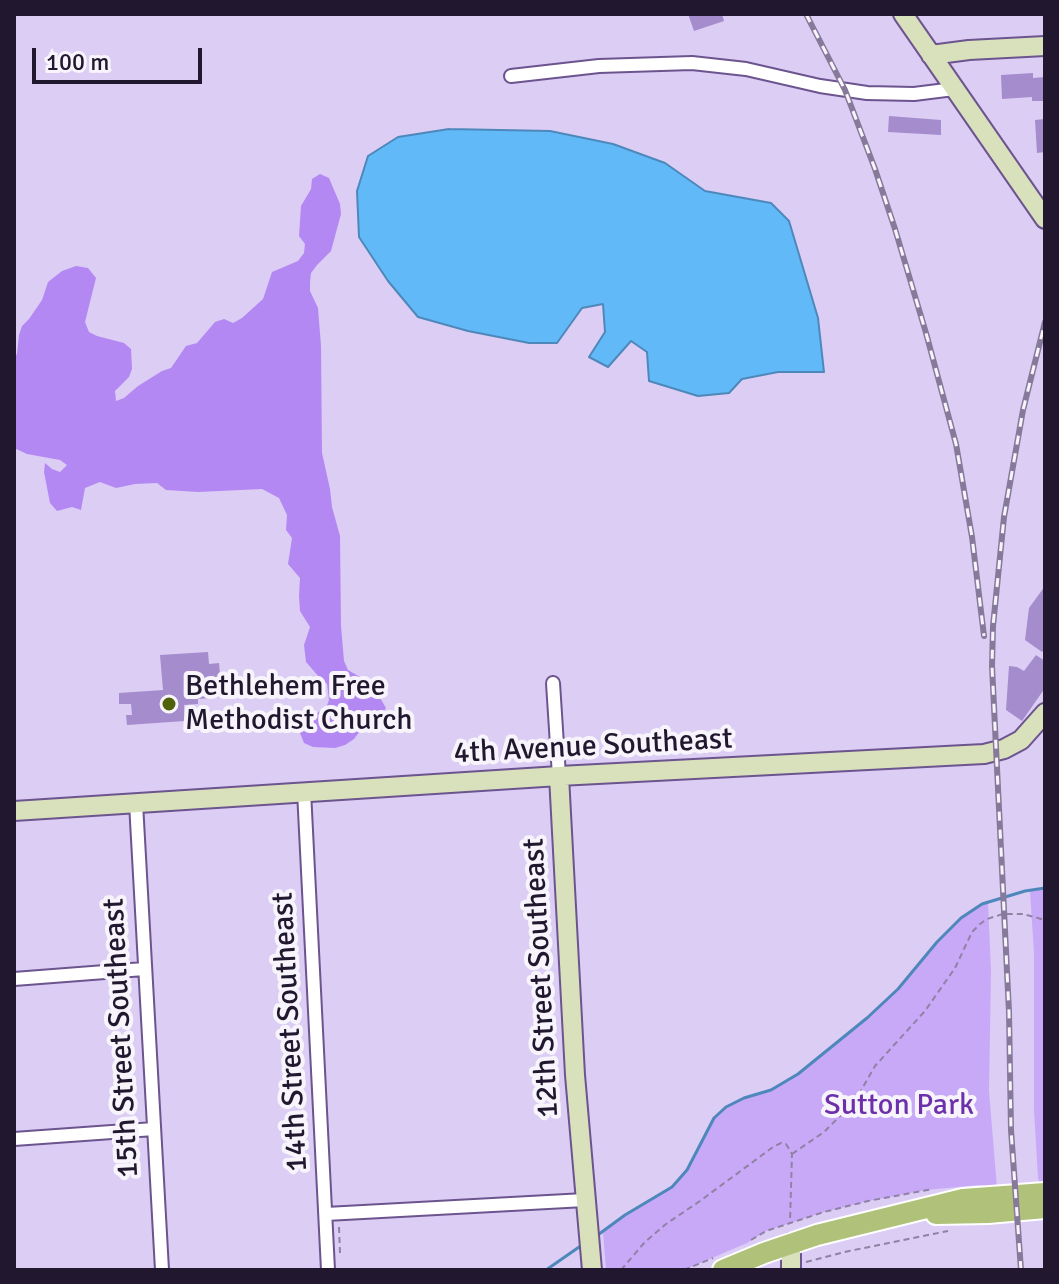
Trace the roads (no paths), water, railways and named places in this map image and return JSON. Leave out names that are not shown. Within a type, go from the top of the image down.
[{"type":"main road","points":[[723,1270],[791,1243],[854,1225],[963,1199],[1045,1193]]},
{"type":"main road","points":[[908,1214],[967,1214],[1045,1208]]},
{"type":"street","points":[[903,14],[1045,219]]},
{"type":"street","points":[[931,55],[1045,46]]},
{"type":"street","points":[[511,76],[599,66],[692,63],[746,69],[867,93],[914,94],[954,89]]},
{"type":"street","name":"12th Street Southeast","points":[[553,683],[575,1075],[592,1270]]},
{"type":"street","name":"4th Avenue Southeast","points":[[14,811],[559,776],[984,754],[1004,749],[1021,740],[1045,713]]},
{"type":"street","name":"14th Street Southeast","points":[[304,791],[333,1214],[328,1270]]},
{"type":"street","name":"15th Street Southeast","points":[[136,803],[162,1270]]},
{"type":"street","points":[[14,979],[144,969]]},
{"type":"street","points":[[14,1139],[154,1129]]},
{"type":"street","points":[[333,1214],[586,1208]]},
{"type":"street","points":[[791,1243],[798,1266]]},
{"type":"water","points":[[449,129],[550,131],[613,144],[665,163],[705,191],[771,203],[789,221],[818,318],[824,372],[778,372],[742,379],[729,393],[698,396],[649,381],[647,352],[631,341],[608,367],[589,357],[605,332],[603,304],[582,308],[557,343],[529,343],[418,317],[388,281],[359,237],[357,191],[368,156],[398,137]]},
{"type":"waterway","points":[[595,1237],[672,1187],[687,1170],[714,1118],[726,1107],[771,1090],[798,1074],[867,1018],[898,989],[961,918],[982,904],[1045,888]]},
{"type":"waterway","points":[[546,1270],[582,1245]]},
{"type":"railway","points":[[806,14],[845,90],[875,169],[926,333],[956,444],[972,537],[984,636]]},
{"type":"railway","points":[[1021,1270],[1011,1130],[1009,1012],[992,666],[993,626],[1004,517],[1023,410],[1045,322]]},
{"type":"place","name":"Bethlehem Free Methodist Church","points":[[169,704]]},
{"type":"park label","name":"Sutton Park","points":[[899,1106]]}]
